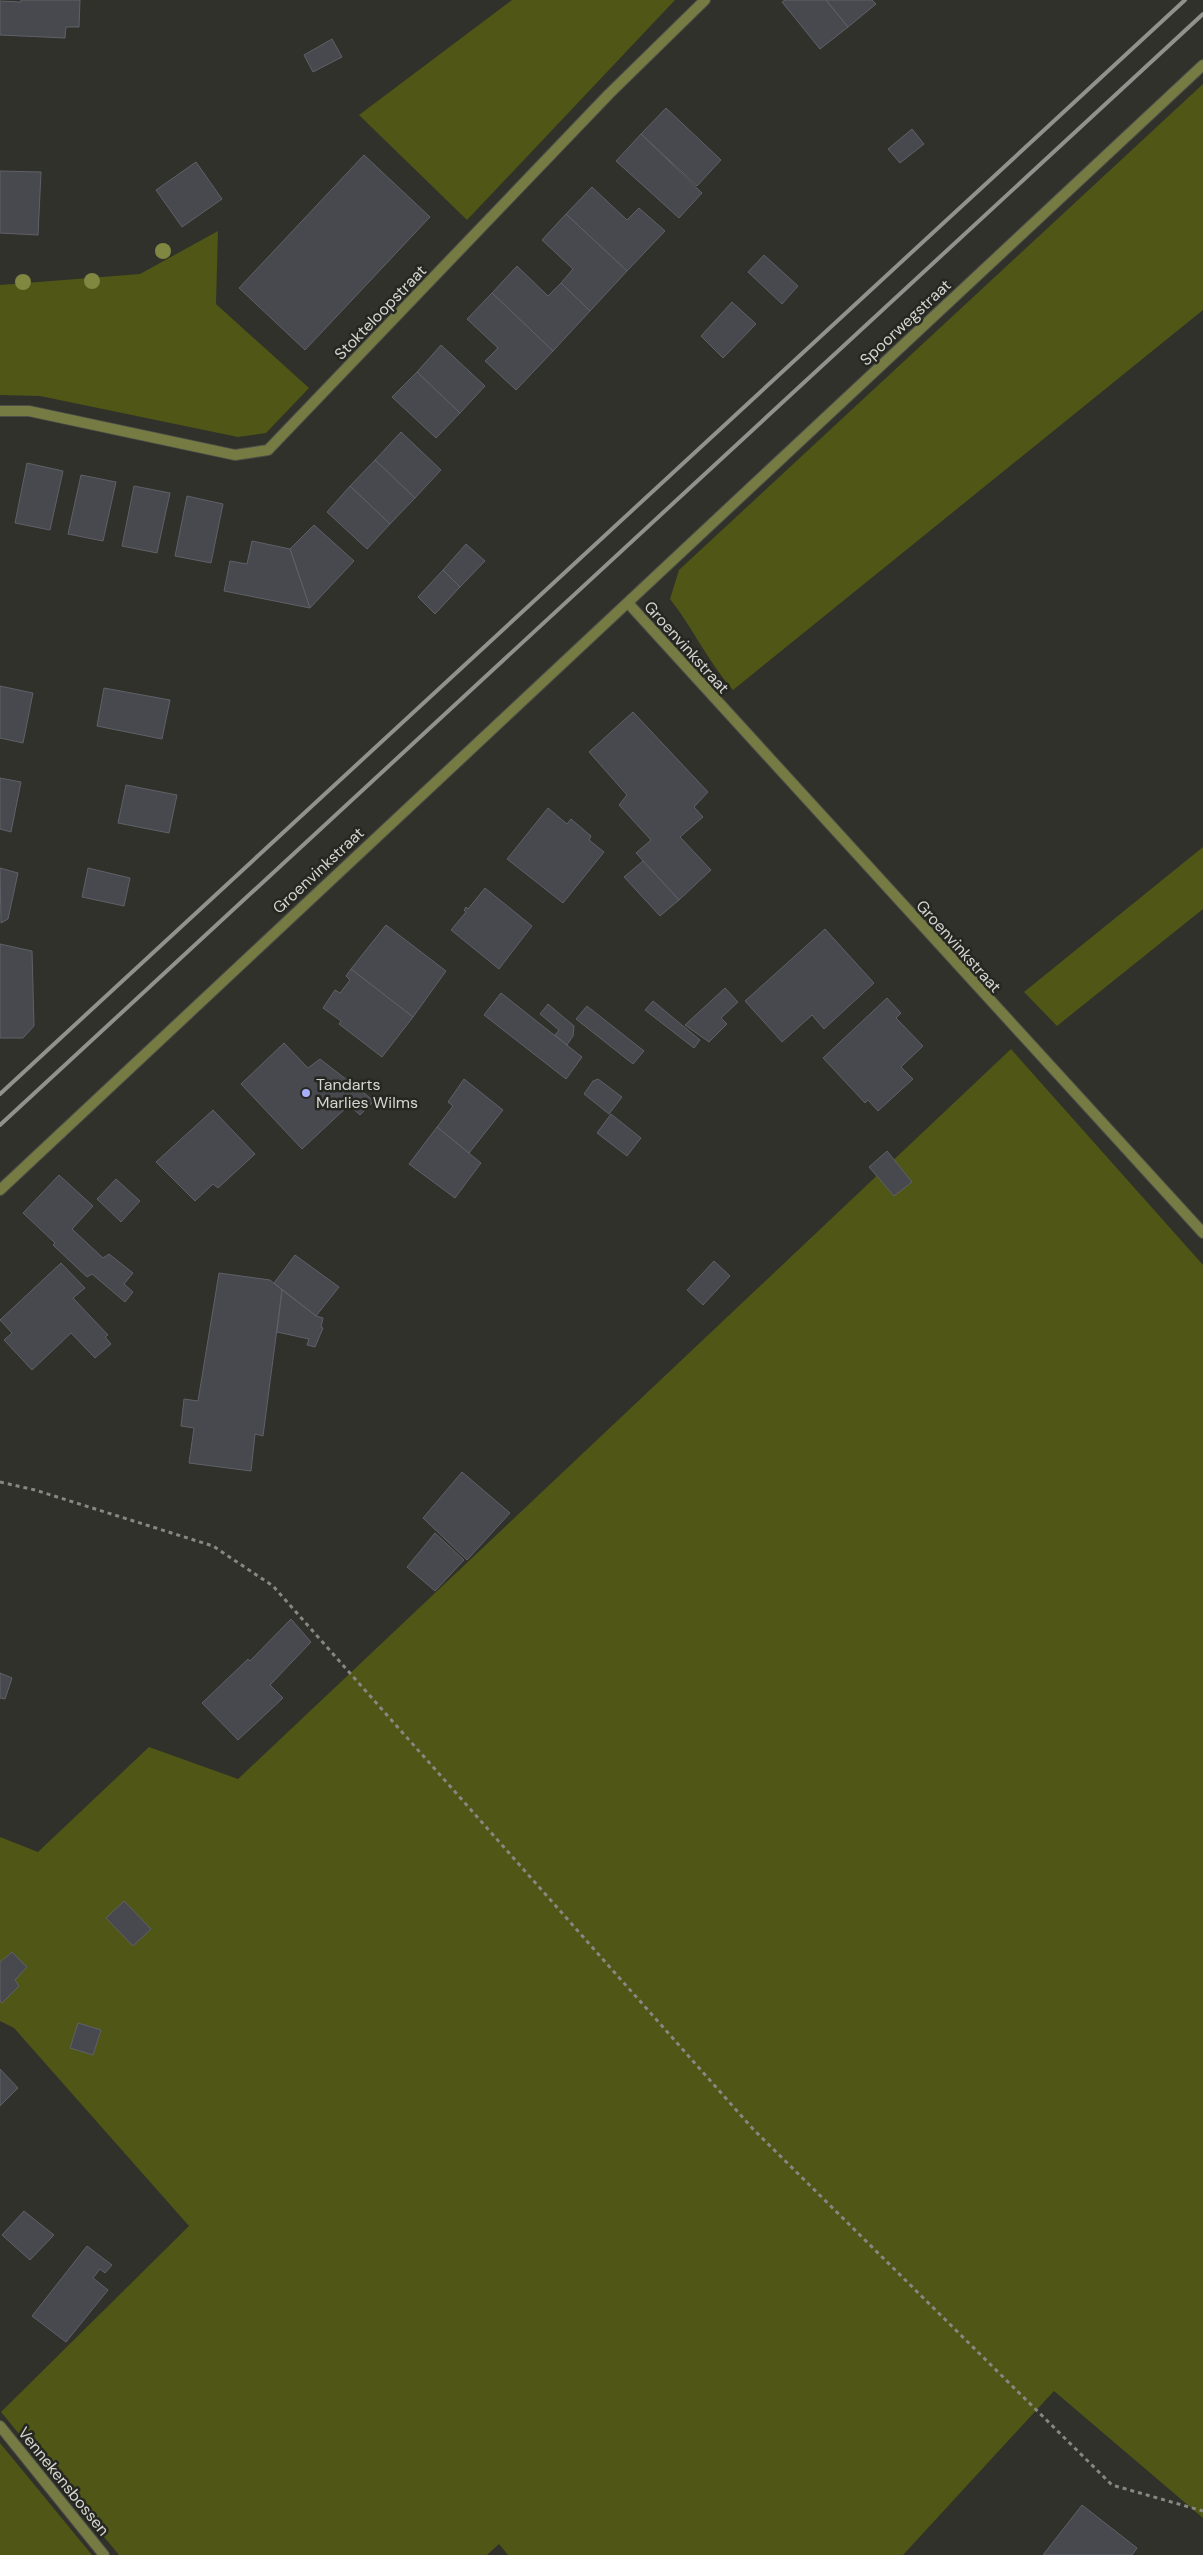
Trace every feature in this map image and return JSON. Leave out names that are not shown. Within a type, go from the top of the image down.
[{"type":"street","name":"Stokteloopstraat","points":[[0,411],[30,411],[235,456],[268,450],[609,94],[705,0]]},
{"type":"street","name":"Spoorwegstraat","points":[[628,603],[776,462],[1203,64]]},
{"type":"street","name":"Groenvinkstraat","points":[[0,1190],[414,800],[628,603],[1203,1233]]},
{"type":"street","name":"Vennekensbossen","points":[[0,2426],[104,2555]]},
{"type":"path","points":[[0,1482],[35,1490],[213,1546],[273,1586],[760,2136],[1112,2485],[1203,2511]]},
{"type":"green space","points":[[512,0],[675,0],[467,220],[359,115]]},
{"type":"green space","points":[[1203,84],[1203,310],[733,690],[670,599],[679,570]]},
{"type":"green space","points":[[218,231],[216,304],[309,388],[266,433],[238,437],[40,396],[0,395],[0,285],[140,274]]},
{"type":"green space","points":[[1203,847],[1203,909],[1057,1026],[1024,992]]},
{"type":"green space","points":[[1011,1049],[1203,1265],[1203,2518],[1054,2391],[903,2555],[508,2555],[499,2544],[487,2555],[119,2555],[1,2412],[189,2226],[14,2028],[0,2021],[0,1837],[38,1852],[149,1747],[238,1779]]},
{"type":"green space","points":[[0,2443],[92,2555],[0,2555]]},
{"type":"building","points":[[21,0],[80,0],[79,27],[66,27],[65,38],[0,35],[0,1],[21,2]]},
{"type":"building","points":[[785,0],[826,0],[848,27],[820,49],[782,2]]},
{"type":"building","points":[[826,0],[872,0],[876,4],[848,27]]},
{"type":"building","points":[[332,39],[342,57],[313,72],[304,55]]},
{"type":"building","points":[[666,108],[721,160],[697,186],[641,134]]},
{"type":"building","points":[[912,129],[924,144],[900,163],[888,149]]},
{"type":"building","points":[[641,134],[702,193],[679,218],[616,161]]},
{"type":"building","points":[[364,155],[430,217],[305,350],[239,288]]},
{"type":"building","points":[[196,162],[222,199],[182,227],[156,190]]},
{"type":"building","points":[[0,171],[41,172],[38,235],[0,233]]},
{"type":"building","points":[[592,187],[627,220],[639,208],[665,231],[627,271],[566,214]]},
{"type":"building","points":[[566,214],[627,271],[590,311],[561,283],[573,269],[542,240]]},
{"type":"building","points":[[764,255],[798,286],[782,304],[748,272]]},
{"type":"building","points":[[517,266],[548,296],[561,283],[590,311],[553,351],[492,293]]},
{"type":"building","points":[[492,293],[553,351],[516,390],[485,361],[498,348],[467,319]]},
{"type":"building","points":[[732,302],[756,324],[723,358],[701,336]]},
{"type":"building","points":[[441,345],[485,386],[460,413],[417,372]]},
{"type":"building","points":[[417,372],[460,413],[436,438],[392,397]]},
{"type":"building","points":[[401,432],[441,470],[415,498],[375,460]]},
{"type":"building","points":[[375,460],[415,498],[390,524],[350,486]]},
{"type":"building","points":[[27,463],[63,471],[50,530],[15,523]]},
{"type":"building","points":[[81,475],[116,482],[103,541],[68,534]]},
{"type":"building","points":[[134,486],[170,493],[157,553],[122,546]]},
{"type":"building","points":[[350,486],[390,524],[367,549],[327,512]]},
{"type":"building","points":[[187,496],[223,504],[211,563],[175,556]]},
{"type":"building","points":[[314,525],[354,561],[310,608],[290,549]]},
{"type":"building","points":[[252,541],[290,549],[310,608],[224,591],[230,561],[247,564]]},
{"type":"building","points":[[466,544],[485,561],[460,587],[443,570]]},
{"type":"building","points":[[443,570],[460,587],[435,614],[418,597]]},
{"type":"building","points":[[0,686],[33,693],[23,743],[0,738]]},
{"type":"building","points":[[104,688],[170,700],[162,739],[97,726]]},
{"type":"building","points":[[633,712],[708,792],[694,807],[703,817],[680,837],[711,870],[679,900],[636,853],[651,840],[619,805],[627,795],[589,752]]},
{"type":"building","points":[[0,778],[21,782],[11,832],[0,829]]},
{"type":"building","points":[[126,785],[177,795],[169,833],[118,823]]},
{"type":"building","points":[[548,808],[567,824],[571,819],[591,836],[589,840],[604,852],[563,903],[507,859]]},
{"type":"building","points":[[643,861],[679,900],[660,916],[624,877]]},
{"type":"building","points":[[0,868],[18,873],[8,919],[1,923]]},
{"type":"building","points":[[88,868],[130,878],[124,906],[82,897]]},
{"type":"building","points":[[485,888],[532,926],[499,969],[451,930],[466,912],[464,910],[466,907],[468,909]]},
{"type":"building","points":[[386,925],[446,971],[413,1017],[351,969]]},
{"type":"building","points":[[825,929],[874,983],[824,1029],[812,1015],[782,1042],[745,1001]]},
{"type":"building","points":[[0,944],[32,951],[34,1026],[23,1038],[0,1038]]},
{"type":"building","points":[[351,969],[413,1017],[382,1057],[339,1024],[341,1021],[323,1008],[335,990],[340,993],[350,980],[346,976]]},
{"type":"building","points":[[725,988],[738,1002],[721,1018],[727,1024],[709,1042],[685,1025]]},
{"type":"building","points":[[501,993],[582,1057],[566,1079],[484,1015]]},
{"type":"building","points":[[887,998],[901,1013],[896,1018],[923,1046],[901,1067],[913,1079],[878,1111],[868,1100],[865,1103],[823,1058]]},
{"type":"building","points":[[653,1001],[700,1040],[694,1048],[645,1010]]},
{"type":"building","points":[[548,1004],[574,1026],[573,1036],[567,1045],[555,1035],[559,1030],[540,1014]]},
{"type":"building","points":[[587,1006],[644,1051],[633,1064],[576,1019]]},
{"type":"building","name":"Tandarts Marlies Wilms","points":[[284,1043],[308,1068],[320,1059],[374,1101],[360,1115],[349,1105],[302,1149],[241,1084]]},
{"type":"building","points":[[464,1079],[503,1110],[469,1153],[437,1127],[453,1106],[448,1102]]},
{"type":"building","points":[[598,1079],[622,1097],[609,1114],[584,1094],[593,1081]]},
{"type":"building","points":[[213,1110],[255,1154],[218,1188],[213,1184],[195,1201],[156,1162]]},
{"type":"building","points":[[611,1114],[641,1138],[627,1156],[597,1133]]},
{"type":"building","points":[[437,1127],[481,1163],[455,1198],[409,1164]]},
{"type":"building","points":[[887,1151],[912,1182],[894,1196],[869,1167]]},
{"type":"building","points":[[59,1175],[93,1206],[72,1229],[103,1258],[109,1254],[133,1273],[124,1284],[133,1292],[125,1302],[92,1274],[87,1277],[23,1213]]},
{"type":"building","points":[[116,1179],[140,1201],[121,1222],[97,1199]]},
{"type":"building","points":[[295,1255],[339,1287],[316,1316],[274,1283]]},
{"type":"building","points":[[714,1261],[730,1276],[703,1305],[687,1290]]},
{"type":"building","points":[[61,1263],[85,1288],[73,1298],[108,1335],[105,1337],[111,1344],[95,1358],[71,1333],[32,1370],[4,1340],[12,1333],[0,1320]]},
{"type":"building","points":[[219,1273],[270,1280],[282,1290],[263,1436],[255,1434],[251,1471],[189,1463],[194,1428],[181,1426],[184,1399],[198,1401]]},
{"type":"building","points":[[282,1290],[316,1316],[323,1318],[321,1327],[323,1328],[315,1347],[307,1345],[309,1339],[277,1332]]},
{"type":"building","points":[[462,1472],[510,1513],[467,1560],[423,1518]]},
{"type":"building","points":[[435,1533],[464,1560],[435,1591],[407,1567]]},
{"type":"building","points":[[291,1619],[311,1642],[270,1685],[283,1698],[238,1740],[202,1703],[248,1659],[250,1661]]},
{"type":"building","points":[[0,1673],[12,1678],[5,1699],[0,1698]]},
{"type":"building","points":[[124,1901],[151,1929],[133,1946],[106,1918]]},
{"type":"building","points":[[12,1952],[27,1967],[15,1980],[19,1986],[2,2003],[0,2001],[0,1962]]},
{"type":"building","points":[[78,2023],[101,2030],[93,2055],[70,2048]]},
{"type":"building","points":[[0,2069],[18,2088],[0,2106]]},
{"type":"building","points":[[24,2211],[54,2235],[30,2260],[2,2235]]},
{"type":"building","points":[[87,2246],[112,2265],[105,2273],[100,2269],[93,2278],[108,2290],[66,2342],[32,2316]]},
{"type":"building","points":[[1082,2505],[1137,2548],[1132,2555],[1043,2555]]},
{"type":"railway","points":[[0,1094],[1185,0]]},
{"type":"railway","points":[[0,1125],[1203,14]]},
{"type":"place","name":"Tandarts Marlies Wilms","points":[[306,1093]]}]
